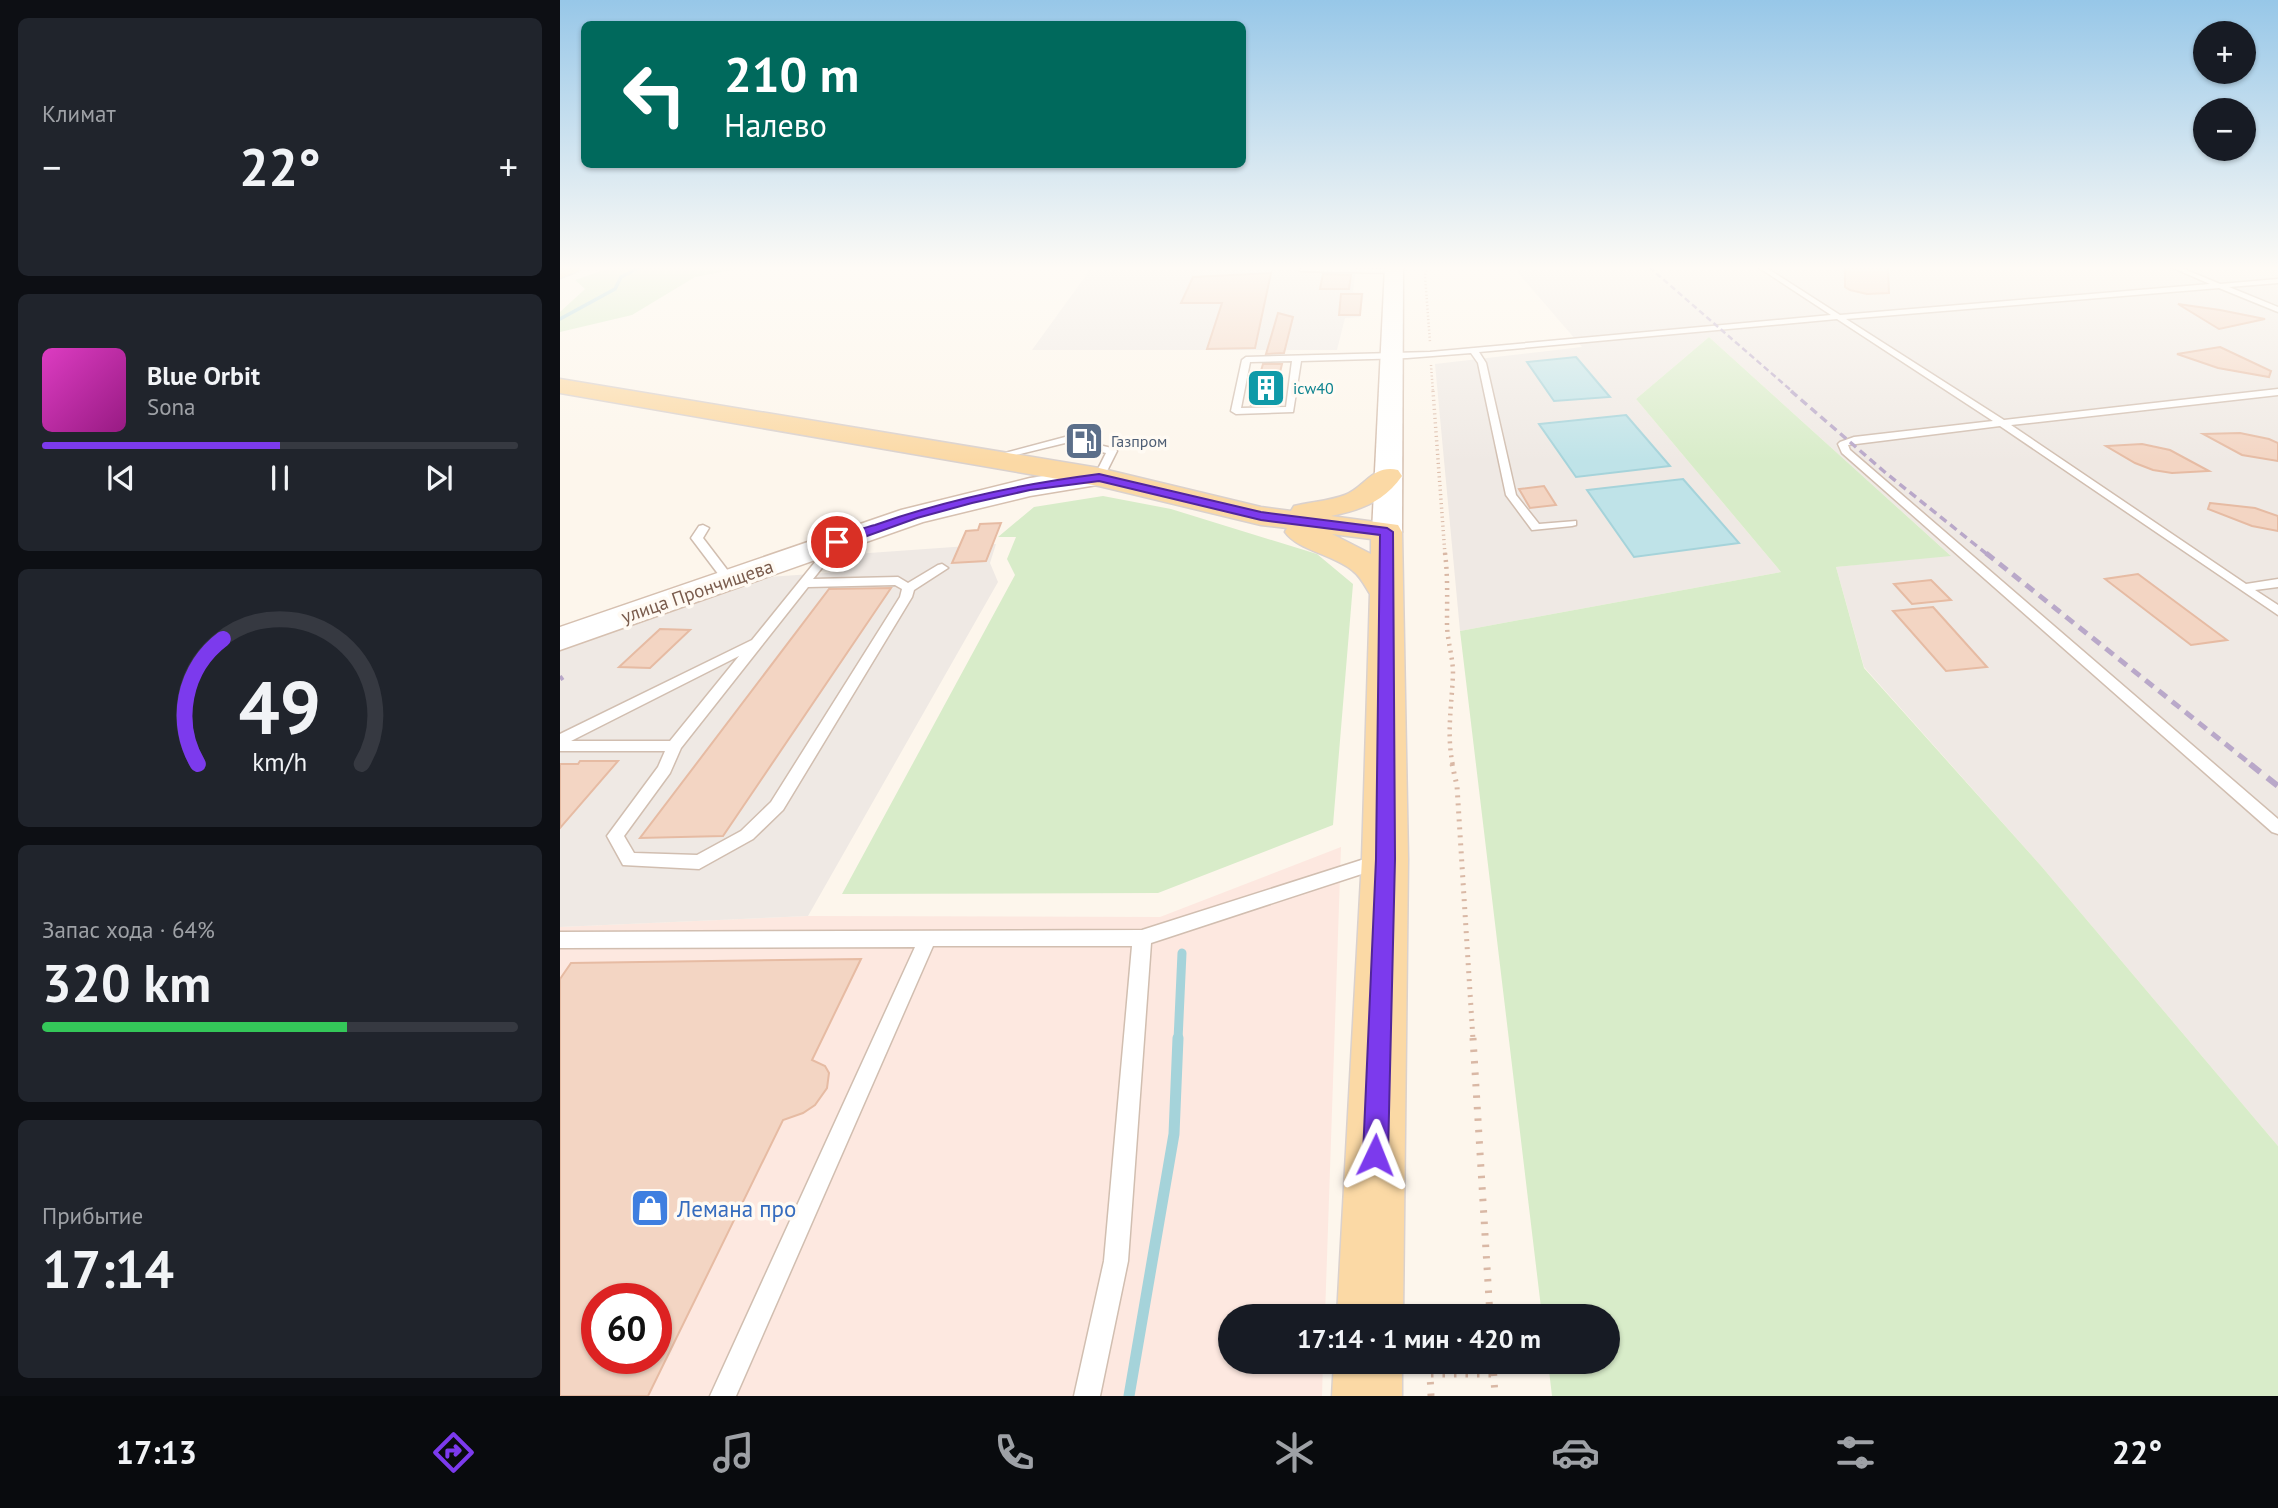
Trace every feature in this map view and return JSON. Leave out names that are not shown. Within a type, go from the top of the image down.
[{"type":"main road","points":[[1370,1304],[1385,859],[1387,532],[1393,332]]},
{"type":"main road","points":[[560,386],[1099,477],[1261,516],[1387,532]]},
{"type":"main road","points":[[912,516],[955,494],[992,458]]},
{"type":"main road","points":[[1261,516],[1332,508],[1355,502],[1388,475]]},
{"type":"main road","points":[[912,516],[1030,486],[1099,477]]},
{"type":"main road","name":"улица Прончищева","points":[[560,639],[912,516]]},
{"type":"main road","points":[[1261,516],[1338,548],[1365,564],[1387,594]]},
{"type":"main road","points":[[1367,1396],[1368,1374]]},
{"type":"lane","points":[[1297,358],[1290,410],[1236,411],[1246,360],[1297,358],[1392,357],[1430,355],[1665,332]]},
{"type":"lane","points":[[1863,332],[2002,423],[2278,611]]},
{"type":"lane","points":[[1474,351],[1482,362],[1511,495],[1535,528],[1572,523]]},
{"type":"lane","points":[[2278,392],[1854,440],[1843,444],[1856,460],[2278,828]]},
{"type":"lane","points":[[703,528],[697,538],[729,580]]},
{"type":"lane","points":[[837,542],[674,746],[665,769],[615,836],[629,860],[699,862],[747,835],[777,806],[906,597],[908,589],[942,568]]},
{"type":"lane","points":[[804,583],[898,581],[908,589]]},
{"type":"lane","points":[[2244,588],[2278,583]]},
{"type":"lane","points":[[560,740],[756,642]]},
{"type":"lane","points":[[560,747],[674,746]]},
{"type":"lane","points":[[560,940],[1142,939],[1385,859]]},
{"type":"lane","points":[[1087,1396],[1116,1261],[1142,939]]},
{"type":"lane","points":[[723,1396],[927,940]]},
{"type":"path","points":[[1429,332],[1449,587],[1447,625],[1453,672],[1449,705],[1449,749],[1457,786],[1489,1304]]},
{"type":"path","points":[[1430,1374],[1431,1396]]},
{"type":"path","points":[[1494,1374],[1496,1396]]},
{"type":"shaded area","points":[[1045,332],[1341,332],[1337,350],[1032,350]]},
{"type":"shaded area","points":[[1569,332],[2278,332],[2278,1146],[2042,867],[1864,667],[1836,567],[1950,555],[1709,337],[1636,399],[1781,572],[1460,631],[1435,364],[1582,347]]},
{"type":"shaded area","points":[[996,544],[990,563],[998,582],[808,916],[560,927],[560,649],[768,577],[841,572],[855,554]]},
{"type":"shaded area","points":[[1341,847],[1325,1304],[1218,1304],[1218,1374],[1323,1374],[1322,1396],[560,1396],[560,927],[808,916],[1160,917]]},
{"type":"green space","points":[[1709,337],[1951,556],[1836,567],[1864,668],[2042,867],[2278,1146],[2278,1396],[1552,1396],[1549,1374],[1620,1374],[1620,1304],[1541,1304],[1460,631],[1781,572],[1636,399]]},
{"type":"green space","points":[[1103,496],[1171,509],[1317,554],[1353,584],[1333,825],[1158,893],[842,894],[1015,575],[1007,559],[1016,537],[998,537],[1034,507]]},
{"type":"water","points":[[1576,357],[1610,397],[1554,401],[1527,362]]},
{"type":"water","points":[[1626,415],[1670,466],[1576,477],[1539,424]]},
{"type":"water","points":[[1683,479],[1739,543],[1634,557],[1587,490]]},
{"type":"building","points":[[1212,332],[1258,332],[1255,348],[1207,349]]},
{"type":"building","points":[[1272,332],[1289,332],[1284,353],[1266,354]]},
{"type":"building","points":[[2220,347],[2271,371],[2269,377],[2218,368],[2177,354]]},
{"type":"building","name":"icw40","points":[[1263,364],[1282,364],[1272,405],[1251,405]]},
{"type":"building","points":[[2240,433],[2269,439],[2278,443],[2278,461],[2242,455],[2203,434]]},
{"type":"building","points":[[2142,444],[2170,450],[2209,471],[2172,473],[2153,470],[2106,446]]},
{"type":"building","points":[[1544,486],[1556,505],[1530,508],[1519,489]]},
{"type":"building","points":[[2210,503],[2255,508],[2278,516],[2278,531],[2252,526],[2208,509]]},
{"type":"building","points":[[1001,523],[986,561],[952,563],[966,531],[978,530],[980,524]]},
{"type":"building","points":[[2138,574],[2227,640],[2191,645],[2105,579]]},
{"type":"building","points":[[1931,580],[1951,600],[1912,604],[1894,584]]},
{"type":"building","points":[[891,588],[723,836],[640,838],[829,589]]},
{"type":"building","points":[[1933,607],[1987,667],[1946,671],[1893,611]]},
{"type":"building","points":[[660,629],[690,630],[650,668],[619,667]]},
{"type":"building","points":[[580,761],[618,761],[560,828],[560,764],[578,764]]},
{"type":"building","name":"Лемана про","points":[[861,959],[812,1060],[825,1066],[829,1073],[827,1088],[815,1105],[803,1113],[783,1120],[672,1347],[672,1283],[581,1283],[581,1374],[659,1374],[648,1396],[560,1396],[560,979],[571,963]]},
{"type":"waterway","points":[[1178,1040],[1182,953]]},
{"type":"waterway","points":[[1129,1396],[1174,1134],[1178,1038]]},
{"type":"railway","points":[[1724,332],[1793,392]]},
{"type":"railway","points":[[1791,391],[1887,474],[1988,555]]},
{"type":"railway","points":[[1986,553],[2253,766]]},
{"type":"railway","points":[[2250,764],[2278,786]]},
{"type":"place","name":"icw40","points":[[1266,388]]},
{"type":"place","name":"Газпром","points":[[1084,441]]},
{"type":"place","name":"Лемана про","points":[[650,1208]]},
{"type":"route","points":[[837,542],[912,516],[970,500],[1030,486],[1099,477],[1261,516],[1387,532],[1385,859],[1375,1155]]}]
